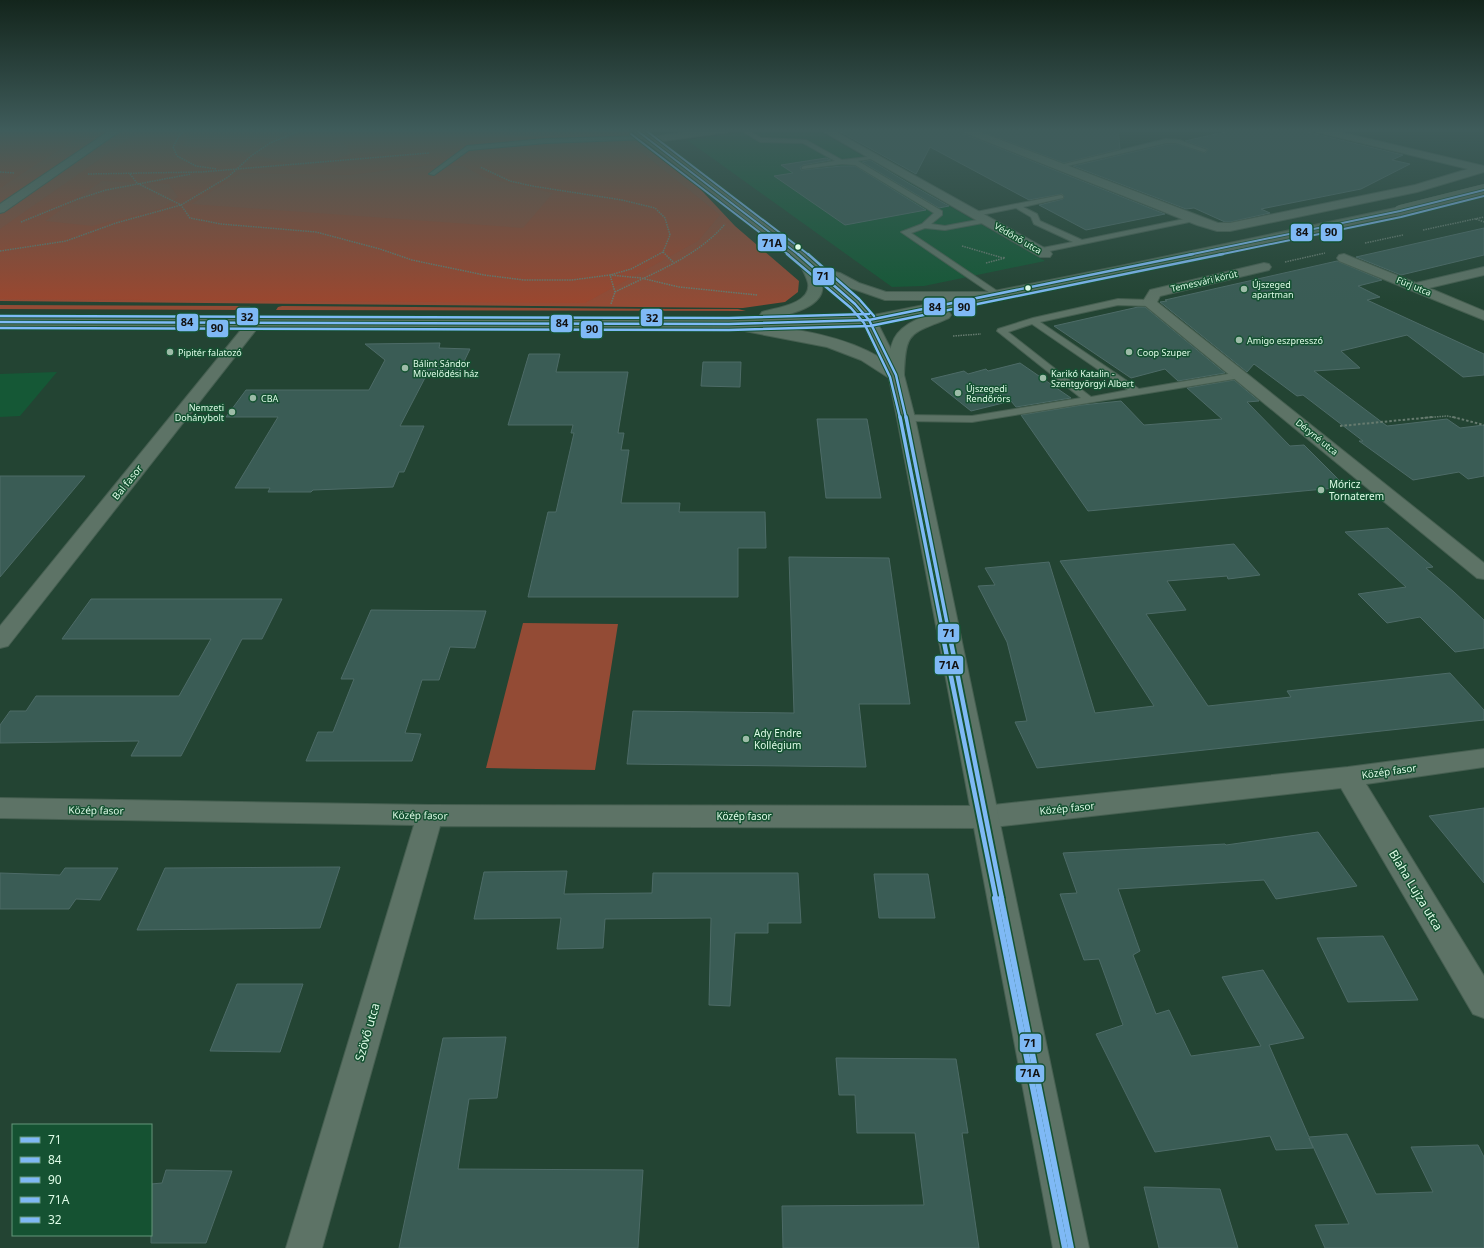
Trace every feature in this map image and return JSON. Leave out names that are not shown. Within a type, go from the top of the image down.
[{"type":"main road","points":[[0,322],[729,324],[869,320],[994,296],[1400,211],[1484,190]]},
{"type":"main road","points":[[729,324],[782,312],[811,299],[815,292],[815,285],[805,260]]},
{"type":"main road","points":[[896,375],[899,347],[903,335],[910,329],[994,296]]},
{"type":"street","points":[[0,209],[31,187]]},
{"type":"street","points":[[711,187],[805,260],[855,304],[869,320],[896,375],[906,418],[984,817],[1071,1248]]},
{"type":"street","name":"Védőnő utca","points":[[927,187],[1043,252]]},
{"type":"street","points":[[1113,187],[1217,227],[1230,227],[1420,187]]},
{"type":"street","name":"Fürj utca","points":[[1344,258],[1484,316]]},
{"type":"street","points":[[805,260],[854,286],[885,296],[994,296]]},
{"type":"street","name":"Temesvári körút","points":[[1149,303],[1155,293],[1264,267]]},
{"type":"street","points":[[1416,287],[1484,271]]},
{"type":"street","name":"Déryné utca","points":[[1149,303],[1484,573]]},
{"type":"street","name":"Bal fasor","points":[[0,641],[254,323]]},
{"type":"street","points":[[729,324],[824,341],[848,348],[875,360],[896,375]]},
{"type":"street","name":"Közép fasor","points":[[0,808],[430,815],[984,817],[1348,777],[1484,758]]},
{"type":"street","name":"Blaha Lujza utca","points":[[1348,777],[1484,1004]]},
{"type":"street","name":"Szövő utca","points":[[304,1248],[430,815]]},
{"type":"lane","points":[[897,187],[939,213],[925,226]]},
{"type":"lane","points":[[994,296],[905,232],[925,226],[945,228],[1017,206],[1061,197]]},
{"type":"lane","points":[[1017,206],[1034,216],[1037,222],[1082,243]]},
{"type":"lane","points":[[1043,252],[1194,219]]},
{"type":"lane","points":[[1001,330],[1033,321],[1118,302],[1149,303]]},
{"type":"lane","points":[[1033,321],[1137,392]]},
{"type":"lane","points":[[1001,330],[1088,400]]},
{"type":"lane","points":[[906,418],[972,419],[1240,375]]},
{"type":"path","points":[[21,222],[43,215],[78,199],[121,187]]},
{"type":"path","points":[[146,187],[182,205],[190,218],[221,224],[316,232],[373,247],[412,260],[484,275],[524,280],[572,280],[610,275],[632,269],[663,252],[670,235],[664,218],[655,208],[622,200],[540,187]]},
{"type":"path","points":[[0,252],[66,240],[116,223],[182,205],[211,187]]},
{"type":"path","points":[[615,292],[689,254],[720,232],[729,218]]},
{"type":"path","points":[[1476,219],[1484,222]]},
{"type":"path","points":[[663,252],[673,262]]},
{"type":"path","points":[[1264,267],[1329,252],[1344,258]]},
{"type":"path","points":[[983,264],[1005,258],[998,254]]},
{"type":"path","points":[[610,275],[641,278],[679,287],[763,296]]},
{"type":"path","points":[[610,275],[615,292],[610,306]]},
{"type":"path","points":[[951,336],[983,334],[1001,330]]},
{"type":"path","points":[[1306,429],[1447,416],[1484,425]]},
{"type":"shaded area","points":[[0,187],[699,187],[735,226],[799,281],[798,292],[785,302],[743,308],[0,301]]},
{"type":"shaded area","points":[[60,187],[93,187],[45,221],[92,226],[163,208],[178,197],[171,187],[218,187],[191,204],[523,228],[553,193],[527,187],[685,187],[720,215],[698,241],[585,303],[0,299],[0,229]]},
{"type":"shaded area","points":[[753,187],[917,187],[1045,261],[924,286],[892,287]]},
{"type":"shaded area","points":[[0,305],[250,306],[251,308],[248,310],[0,309]]},
{"type":"shaded area","points":[[278,307],[738,309],[746,311],[276,310]]},
{"type":"shaded area","points":[[57,372],[20,416],[0,417],[0,374]]},
{"type":"shaded area","points":[[523,623],[618,624],[595,770],[486,768]]},
{"type":"building","points":[[790,187],[889,187],[926,210],[845,225]]},
{"type":"building","points":[[904,187],[916,187],[949,206],[939,208]]},
{"type":"building","points":[[1005,187],[1098,187],[1165,214],[1086,230],[1039,205],[1063,199],[1064,196],[1062,194],[1029,200]]},
{"type":"building","points":[[1129,187],[1364,187],[1261,209],[1270,213],[1230,222],[1225,222],[1194,208],[1186,209]]},
{"type":"building","points":[[1484,228],[1484,255],[1401,275],[1356,257]]},
{"type":"building","points":[[1337,261],[1382,280],[1358,286],[1380,297],[1367,300],[1484,354],[1484,375],[1463,377],[1407,335],[1341,351],[1360,368],[1314,371],[1387,426],[1447,419],[1460,428],[1484,425],[1484,476],[1468,479],[1459,472],[1413,480],[1359,441],[1363,441],[1303,395],[1297,396],[1254,364],[1247,372],[1160,302]]},
{"type":"building","name":"Coop Szuper","points":[[1138,307],[1145,307],[1225,373],[1178,381],[1165,369],[1131,378],[1054,326]]},
{"type":"building","points":[[440,343],[439,348],[470,349],[458,374],[427,374],[400,426],[424,426],[404,472],[399,472],[393,487],[313,490],[311,492],[268,492],[270,488],[235,488],[278,417],[226,417],[246,390],[369,390],[385,360],[365,344]]},
{"type":"building","points":[[529,354],[560,354],[556,372],[628,372],[618,433],[624,433],[621,450],[629,450],[621,503],[680,503],[679,512],[765,512],[766,548],[738,548],[738,597],[528,597],[548,512],[556,512],[574,433],[571,433],[573,425],[508,425]]},
{"type":"building","points":[[703,362],[741,362],[740,387],[701,386]]},
{"type":"building","points":[[1020,363],[1071,398],[1016,407],[1011,401],[971,411],[931,379],[964,371],[968,374],[986,369],[988,371]]},
{"type":"building","points":[[1234,380],[1259,401],[1247,402],[1290,446],[1304,445],[1346,487],[1088,511],[1021,415],[1082,405],[1121,401],[1144,425],[1222,419],[1187,388]]},
{"type":"building","points":[[817,419],[867,419],[881,498],[826,498]]},
{"type":"building","points":[[0,476],[85,476],[0,577]]},
{"type":"building","points":[[1388,528],[1433,567],[1426,568],[1484,620],[1484,648],[1455,652],[1420,617],[1387,623],[1358,594],[1406,587],[1345,532]]},
{"type":"building","points":[[1234,544],[1260,575],[1228,579],[1227,576],[1167,581],[1186,610],[1146,614],[1208,706],[1291,697],[1287,691],[1450,673],[1484,710],[1484,720],[1037,768],[1015,722],[1027,721],[1007,642],[978,586],[995,585],[985,568],[1049,562],[1095,713],[1154,706],[1060,561]]},
{"type":"building","points":[[789,557],[889,558],[910,704],[859,704],[866,767],[627,764],[633,711],[794,713]]},
{"type":"building","points":[[91,599],[282,599],[262,639],[242,639],[181,756],[131,756],[139,741],[0,743],[0,725],[10,711],[26,711],[36,696],[179,696],[211,639],[62,639]]},
{"type":"building","points":[[371,610],[486,611],[475,648],[450,647],[439,680],[422,680],[405,733],[421,734],[412,761],[306,761],[318,732],[333,732],[354,679],[341,679]]},
{"type":"building","points":[[1484,808],[1484,883],[1429,816]]},
{"type":"building","points":[[1318,832],[1357,886],[1276,899],[1264,880],[1118,889],[1140,951],[1133,955],[1156,1014],[1169,1010],[1191,1056],[1261,1046],[1222,977],[1263,970],[1304,1038],[1269,1045],[1309,1137],[1347,1134],[1376,1194],[1433,1192],[1411,1147],[1478,1145],[1484,1157],[1484,1248],[1325,1248],[1315,1225],[1349,1224],[1309,1138],[1313,1148],[1276,1150],[1270,1136],[1155,1152],[1096,1034],[1123,1025],[1099,959],[1084,960],[1060,894],[1077,893],[1063,853],[1226,845]]},
{"type":"building","points":[[340,867],[320,928],[137,930],[165,868]]},
{"type":"building","points":[[65,868],[118,868],[100,900],[76,899],[69,909],[0,909],[0,873],[60,875]]},
{"type":"building","points":[[567,871],[564,894],[652,893],[653,873],[798,873],[801,923],[768,923],[768,933],[735,933],[730,1006],[709,1005],[711,918],[605,919],[603,948],[557,949],[561,918],[474,919],[484,872]]},
{"type":"building","points":[[874,874],[928,874],[935,918],[879,918]]},
{"type":"building","points":[[1383,936],[1418,1000],[1348,1002],[1317,938]]},
{"type":"building","points":[[237,984],[303,984],[280,1052],[210,1051]]},
{"type":"building","points":[[506,1037],[497,1098],[469,1099],[458,1169],[643,1170],[638,1248],[399,1248],[443,1038]]},
{"type":"building","points":[[836,1058],[956,1059],[968,1133],[962,1133],[979,1248],[783,1248],[782,1206],[924,1205],[915,1133],[857,1133],[855,1095],[839,1095]]},
{"type":"building","points":[[166,1170],[232,1171],[206,1243],[151,1243],[152,1184],[162,1183]]},
{"type":"building","points":[[1144,1187],[1220,1189],[1238,1248],[1159,1248]]},
{"type":"transit line","name":"71A","points":[[700,187],[801,265],[851,308],[864,323],[890,377],[900,419],[1065,1248]]},
{"type":"transit line","name":"71","points":[[711,187],[805,260],[855,304],[869,320],[896,375],[906,418],[1071,1248]]},
{"type":"transit line","name":"32","points":[[720,187],[809,255],[859,299],[874,316]]},
{"type":"transit line","name":"84","points":[[0,322],[729,324],[869,320],[1313,230],[1400,211],[1484,190]]},
{"type":"transit line","name":"90","points":[[0,328],[729,330],[870,326],[1314,236],[1401,217],[1484,196]]},
{"type":"transit line","name":"32","points":[[0,316],[729,318],[869,314]]},
{"type":"place","name":"Újszeged apartman","points":[[1244,289]]},
{"type":"place","name":"Amigo eszpresszó","points":[[1239,340]]},
{"type":"place","name":"Pipitér falatozó","points":[[170,352]]},
{"type":"place","name":"Coop Szuper","points":[[1129,352]]},
{"type":"place","name":"Bálint Sándor Művelődési ház","points":[[405,368]]},
{"type":"place","name":"Karikó Katalin - Szentgyörgyi Albert","points":[[1043,378]]},
{"type":"place","name":"Újszegedi Rendőrörs","points":[[958,393]]},
{"type":"place","name":"CBA","points":[[253,398]]},
{"type":"place","name":"Nemzeti Dohánybolt","points":[[232,412]]},
{"type":"place","name":"Móricz Tornaterem","points":[[1321,490]]},
{"type":"place","name":"Ady Endre Kollégium","points":[[746,739]]}]
